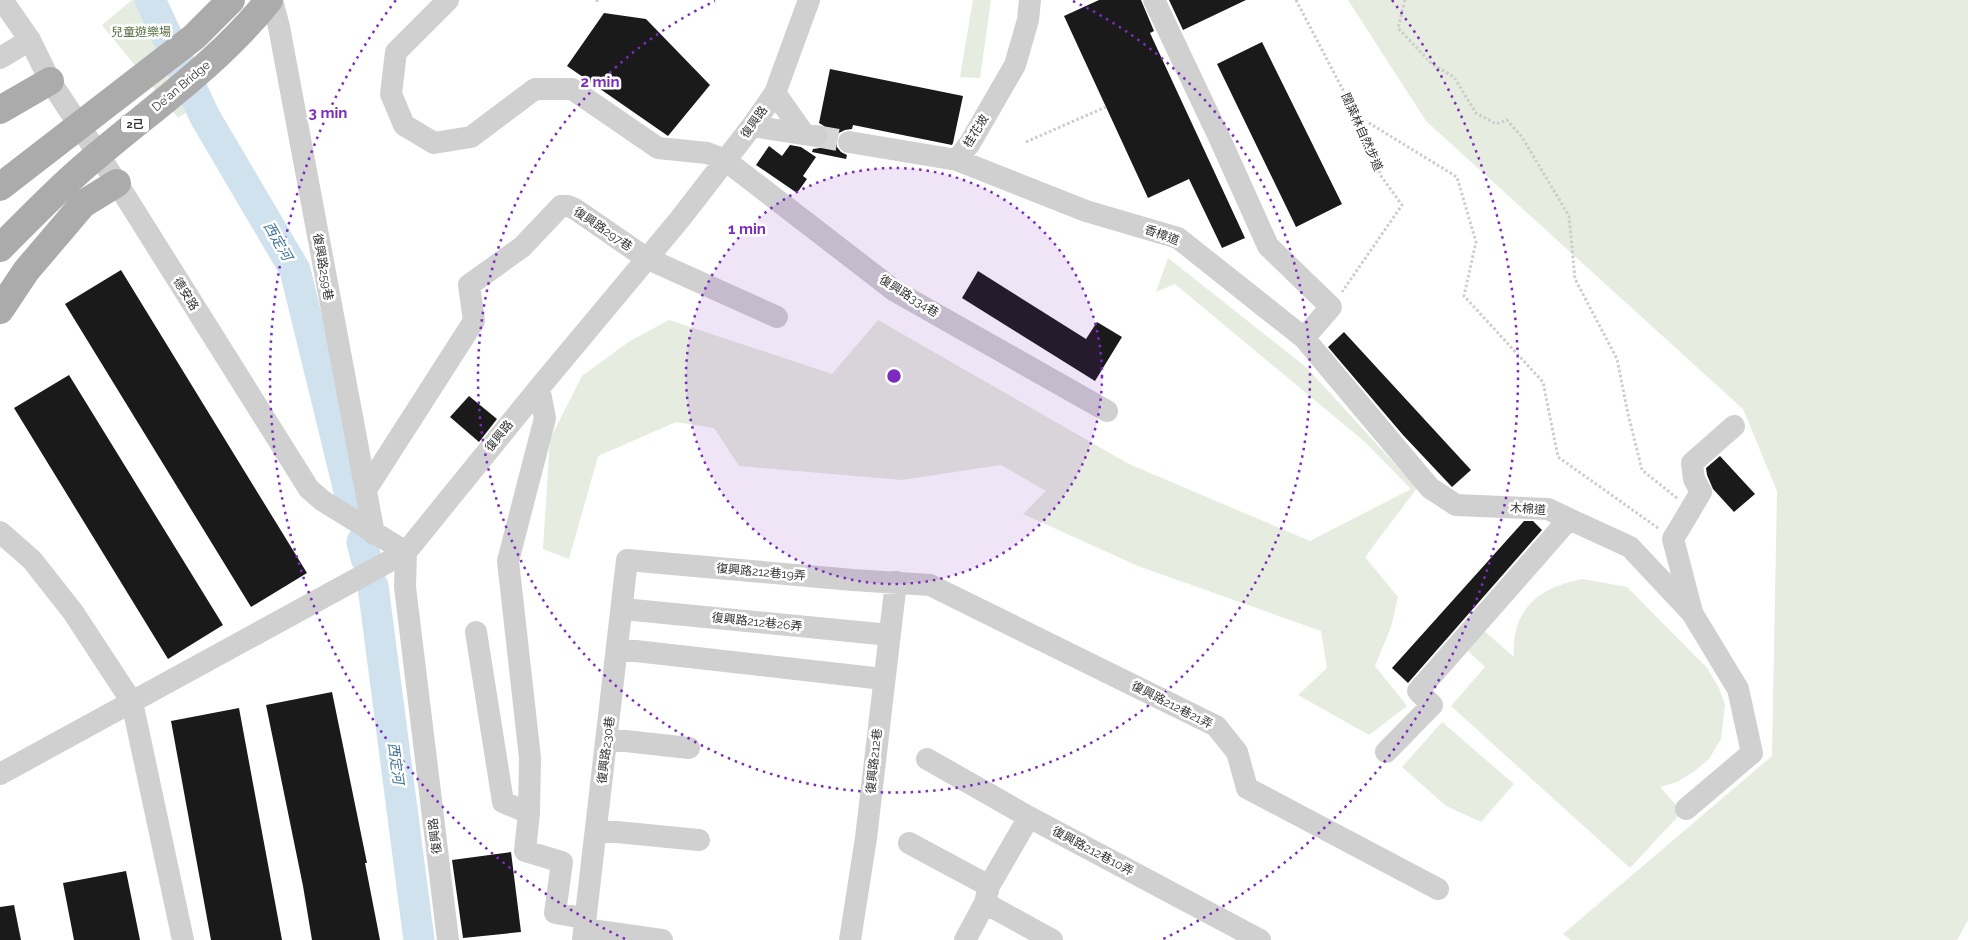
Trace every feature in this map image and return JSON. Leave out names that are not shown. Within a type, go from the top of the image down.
[{"type":"main road","name":"2己","points":[[0,187],[194,37],[231,0]]},
{"type":"main road","name":"De'an Bridge","points":[[0,248],[76,174],[219,54],[270,0]]},
{"type":"main road","points":[[0,110],[50,81]]},
{"type":"main road","points":[[0,310],[26,271],[83,204],[117,183]]},
{"type":"street","name":"德安路","points":[[2,0],[30,40],[50,81],[117,183],[309,489],[323,501],[406,552]]},
{"type":"street","name":"復興路259巷","points":[[270,0],[279,27],[331,312],[367,488],[374,534]]},
{"type":"street","name":"復興路334巷","points":[[448,0],[396,52],[391,94],[404,125],[434,143],[471,137],[535,89],[572,89],[658,148],[707,153],[725,160],[896,290],[1106,411]]},
{"type":"street","name":"復興路","points":[[448,940],[405,587],[406,552],[539,388],[680,219],[752,126],[775,93],[809,0]]},
{"type":"street","name":"桂花坡","points":[[849,142],[957,160],[970,143],[1015,65],[1028,20],[1030,0]]},
{"type":"street","points":[[1154,0],[1212,120],[1268,246],[1331,307],[1304,338]]},
{"type":"street","points":[[0,58],[30,40]]},
{"type":"street","points":[[752,126],[810,135],[775,93]]},
{"type":"street","name":"香樟道","points":[[957,160],[1086,211],[1178,238],[1304,338]]},
{"type":"street","name":"復興路297巷","points":[[367,488],[474,321],[469,285],[522,248],[561,206],[575,209],[646,258],[777,317]]},
{"type":"street","name":"木棉道","points":[[1304,338],[1430,488],[1456,505],[1548,509],[1630,547],[1692,613]]},
{"type":"street","points":[[539,388],[545,418],[508,561],[530,758],[528,813],[524,851],[562,862],[555,913],[584,929],[662,940]]},
{"type":"street","points":[[1686,809],[1752,753],[1738,689],[1692,613],[1673,540],[1701,492],[1694,480],[1692,463],[1734,426]]},
{"type":"street","points":[[1386,752],[1432,705],[1418,691],[1570,519]]},
{"type":"street","points":[[0,532],[32,560],[73,612],[132,702],[183,940]]},
{"type":"street","points":[[0,774],[406,552]]},
{"type":"street","name":"復興路212巷19弄","points":[[627,560],[896,582]]},
{"type":"street","name":"復興路230巷","points":[[584,929],[623,609],[627,560]]},
{"type":"street","name":"復興路212巷","points":[[850,940],[866,838],[883,679],[896,582]]},
{"type":"street","name":"復興路212巷21弄","points":[[896,582],[930,585],[1216,726],[1237,752],[1247,788],[1438,889]]},
{"type":"street","name":"復興路212巷26弄","points":[[623,609],[890,635]]},
{"type":"street","points":[[476,632],[503,802],[528,813]]},
{"type":"street","points":[[618,649],[883,679]]},
{"type":"street","points":[[607,739],[689,748]]},
{"type":"street","name":"復興路212巷10弄","points":[[927,760],[1029,817],[1260,940]]},
{"type":"street","points":[[965,940],[987,894],[1029,817]]},
{"type":"street","points":[[596,830],[699,840]]},
{"type":"street","points":[[909,843],[987,894],[1052,940]]},
{"type":"path","name":"闊葉林自然步道","points":[[1296,0],[1356,115],[1381,176],[1402,205],[1331,307]]},
{"type":"path","points":[[1405,0],[1398,28],[1432,64],[1454,77],[1476,113],[1496,124],[1507,120],[1522,137],[1569,216],[1575,279],[1617,359],[1642,470],[1692,510]]},
{"type":"path","points":[[1026,142],[1106,107]]},
{"type":"path","points":[[1356,115],[1457,177],[1476,242],[1464,296],[1543,382],[1558,457],[1673,540]]},
{"type":"green space","name":"兒童遊樂場","points":[[132,0],[152,0],[208,97],[178,118],[102,25]]},
{"type":"green space","points":[[973,0],[991,0],[980,78],[960,77]]},
{"type":"green space","points":[[1348,0],[1968,0],[1968,920],[1957,940],[1571,940],[1563,934],[1772,756],[1777,491],[1743,409],[1426,121]]},
{"type":"green space","points":[[1168,258],[1306,367],[1417,488],[1365,557],[1398,597],[1391,627],[1375,666],[1407,706],[1369,735],[1298,695],[1327,668],[1321,631],[1138,566],[1023,514],[1046,491],[1001,465],[902,480],[739,466],[714,428],[676,422],[598,456],[569,559],[543,549],[550,439],[582,376],[630,341],[669,320],[832,374],[878,320],[1129,464],[1310,541],[1411,489],[1365,442],[1175,284],[1156,292]]},
{"type":"green space","points":[[1583,579],[1627,587],[1707,668],[1719,688],[1725,705],[1721,739],[1709,759],[1677,782],[1660,787],[1682,812],[1630,868],[1451,706],[1485,667],[1466,649],[1483,630],[1514,657],[1514,640],[1517,626],[1530,603],[1553,588]]},
{"type":"green space","points":[[1442,722],[1514,784],[1481,822],[1446,806],[1402,767]]},
{"type":"building","points":[[1099,0],[1141,0],[1154,31],[1150,33],[1245,238],[1222,248],[1189,179],[1148,198],[1064,16]]},
{"type":"building","points":[[1169,0],[1246,0],[1183,30]]},
{"type":"building","points":[[604,13],[646,19],[710,85],[668,136],[567,66]]},
{"type":"building","points":[[1262,42],[1342,204],[1296,227],[1217,64]]},
{"type":"building","points":[[830,69],[963,96],[952,145],[853,125],[852,129],[839,133],[836,139],[837,147],[847,155],[846,159],[812,152],[813,149],[826,145],[829,138],[828,131],[819,123]]},
{"type":"building","points":[[790,145],[801,147],[816,157],[803,176],[807,179],[797,193],[756,165],[769,146],[782,156]]},
{"type":"building","points":[[121,270],[307,573],[251,607],[65,304]]},
{"type":"building","points":[[978,271],[1086,339],[1097,322],[1122,337],[1095,381],[962,298]]},
{"type":"building","points":[[1344,332],[1471,470],[1452,487],[1403,435],[1328,347]]},
{"type":"building","points":[[69,375],[223,625],[168,659],[14,408]]},
{"type":"building","points":[[469,396],[497,419],[479,442],[450,417]]},
{"type":"building","points":[[1720,456],[1755,494],[1734,512],[1713,489],[1707,475],[1706,468]]},
{"type":"building","points":[[1524,521],[1533,521],[1542,530],[1408,683],[1392,668]]},
{"type":"building","points":[[332,692],[367,863],[365,863],[380,940],[312,940],[303,886],[266,705]]},
{"type":"building","points":[[239,708],[282,940],[211,940],[171,721]]},
{"type":"building","points":[[511,852],[521,932],[463,938],[452,860]]},
{"type":"building","points":[[126,871],[140,940],[74,940],[63,883]]},
{"type":"building","points":[[14,905],[21,940],[0,940],[0,907]]},
{"type":"waterway","name":"西定河","points":[[150,0],[205,117],[295,270],[352,503]]},
{"type":"waterway","name":"西定河","points":[[362,542],[366,558]]},
{"type":"waterway","name":"西定河","points":[[373,586],[419,940]]},
{"type":"tunnel","points":[[816,136],[849,142]]}]
